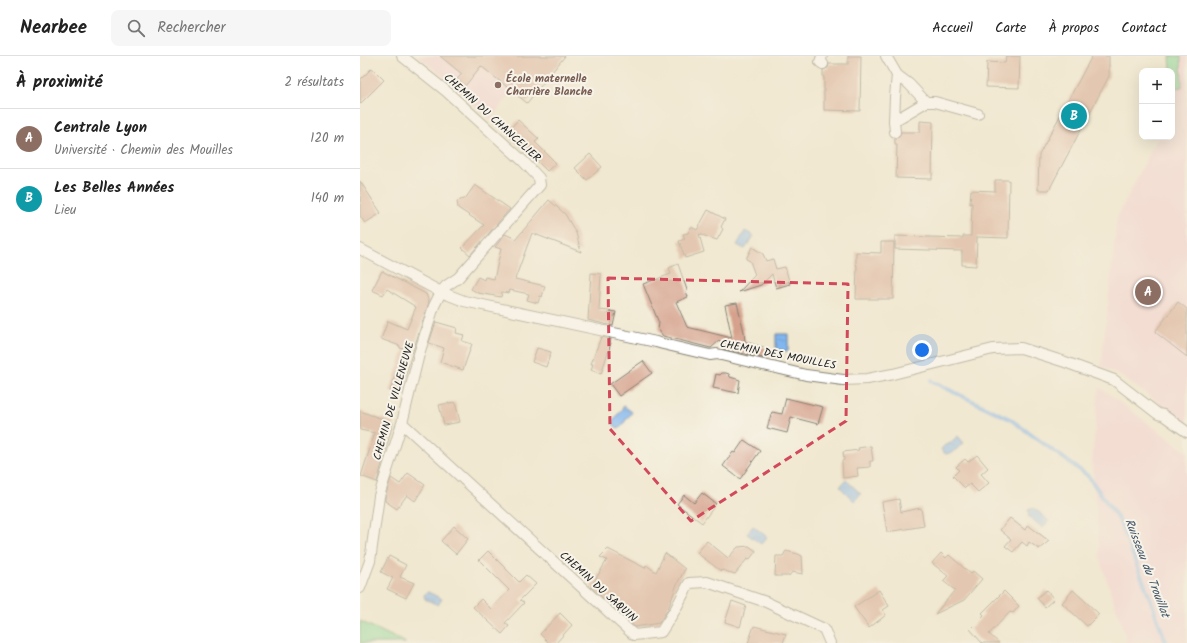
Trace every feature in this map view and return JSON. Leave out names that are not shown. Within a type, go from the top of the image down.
[{"type":"street","name":"CHEMIN DU CHANCELIER","points":[[402,56],[446,91],[523,161],[539,178],[540,185],[458,278],[446,286],[441,292]]},
{"type":"street","points":[[886,56],[896,75],[909,84],[926,102]]},
{"type":"street","points":[[896,75],[894,121],[896,132]]},
{"type":"street","points":[[894,121],[926,102],[935,102],[978,114]]},
{"type":"street","name":"CHEMIN DES MOUILLES","points":[[360,249],[441,292],[464,302],[540,316],[710,355],[717,354],[806,375],[843,380],[868,379],[993,349],[1021,348],[1114,380],[1158,414],[1163,415],[1187,432]]},
{"type":"street","name":"CHEMIN DE VILLENEUVE","points":[[360,588],[370,561],[379,496],[402,423],[419,354],[434,306],[441,292]]},
{"type":"street","name":"CHEMIN DU SAQUIN","points":[[402,423],[634,635],[661,632],[675,610],[689,583],[707,582],[766,602],[824,629],[830,643]]},
{"type":"highlighted area","points":[[608,278],[848,284],[846,421],[691,521],[610,429]]},
{"type":"shaded area","name":"École maternelle Charrière Blanche","points":[[417,56],[565,56],[513,91],[490,119],[447,79]]},
{"type":"shaded area","points":[[1170,56],[1187,56],[1187,425],[1130,382],[1116,373],[1101,367],[1117,218],[1156,140],[1175,140],[1175,68],[1171,68]]},
{"type":"shaded area","points":[[1099,387],[1187,452],[1187,643],[1124,643],[1127,641],[1100,559],[1092,462]]},
{"type":"green space","points":[[1170,56],[1181,56],[1182,87],[1175,88],[1175,68],[1171,68]]},
{"type":"green space","points":[[360,621],[406,643],[360,643]]},
{"type":"water","points":[[745,231],[754,236],[745,249],[737,245]]},
{"type":"water","points":[[776,334],[788,334],[788,351],[776,351]]},
{"type":"water","points":[[624,406],[632,412],[619,429],[612,423]]},
{"type":"water","points":[[958,436],[964,443],[953,452],[946,454],[942,451],[941,449],[944,446],[949,444]]},
{"type":"water","points":[[846,480],[861,494],[854,501],[840,487]]},
{"type":"water","points":[[1034,508],[1049,521],[1043,528],[1028,516],[1028,510]]},
{"type":"water","points":[[753,526],[767,537],[761,544],[747,534]]},
{"type":"water","points":[[428,592],[442,599],[438,605],[425,599],[424,595]]},
{"type":"building","name":"École maternelle Charrière Blanche","points":[[440,56],[565,56],[527,103],[481,66],[465,86],[457,79],[462,74]]},
{"type":"building","points":[[848,56],[861,56],[860,111],[824,110],[823,70],[828,68],[829,64],[848,64]]},
{"type":"building","points":[[1006,56],[1020,56],[1019,88],[986,87],[987,62],[1005,63]]},
{"type":"building","points":[[1092,56],[1109,56],[1109,76],[1049,190],[1038,190],[1039,155]]},
{"type":"building","points":[[372,68],[384,80],[360,104],[360,80]]},
{"type":"building","points":[[518,120],[539,139],[535,142],[556,163],[547,171],[506,133]]},
{"type":"building","points":[[920,121],[933,122],[932,179],[896,178],[897,145],[895,145],[895,138],[899,137],[901,132],[920,132]]},
{"type":"building","points":[[590,154],[602,167],[587,180],[575,168]]},
{"type":"building","points":[[995,180],[1009,180],[1008,238],[977,237],[976,266],[962,265],[962,251],[895,249],[895,236],[963,238],[963,236],[971,236],[971,190],[995,191]]},
{"type":"building","points":[[360,181],[381,213],[365,223],[360,216]]},
{"type":"building","points":[[475,185],[510,209],[470,255],[462,248],[484,225],[458,208],[457,201],[465,199]]},
{"type":"building","points":[[549,200],[565,214],[576,233],[581,252],[532,233],[515,279],[545,286],[542,297],[540,296],[538,303],[527,300],[529,294],[510,290],[509,293],[502,292],[501,297],[478,293],[471,289],[478,277],[484,280],[485,277],[494,279],[501,249],[495,247],[505,234],[516,239]]},
{"type":"building","points":[[708,210],[725,219],[721,227],[723,229],[717,240],[699,234],[704,252],[685,258],[679,241],[685,239],[683,234],[688,233],[691,227],[697,230]]},
{"type":"building","points":[[881,242],[894,242],[893,299],[856,299],[856,252],[881,253]]},
{"type":"building","points":[[752,247],[763,254],[766,261],[773,259],[776,269],[785,267],[790,284],[776,288],[772,274],[761,285],[739,292],[755,275],[750,261],[746,259]]},
{"type":"building","points":[[678,264],[688,297],[676,302],[687,327],[732,338],[725,305],[737,303],[745,342],[766,348],[763,358],[723,349],[720,340],[711,348],[663,336],[658,329],[659,323],[643,284],[671,274],[669,268]]},
{"type":"building","points":[[382,271],[426,294],[429,302],[410,360],[401,394],[390,391],[404,349],[381,339],[388,321],[407,329],[416,307],[387,289],[383,295],[372,290]]},
{"type":"building","points":[[591,273],[601,274],[599,310],[609,311],[609,314],[610,311],[616,312],[613,326],[588,320]]},
{"type":"building","points":[[1178,302],[1187,309],[1187,357],[1155,332]]},
{"type":"building","points":[[436,322],[457,328],[456,333],[464,335],[462,341],[472,344],[463,370],[440,362],[444,348],[429,343]]},
{"type":"building","points":[[601,337],[611,339],[611,343],[601,374],[591,370],[593,364],[591,364]]},
{"type":"building","points":[[537,348],[551,352],[546,367],[532,362]]},
{"type":"building","points":[[643,361],[652,373],[619,396],[610,384]]},
{"type":"building","points":[[722,373],[729,374],[730,377],[740,380],[738,393],[713,388],[716,374],[720,375]]},
{"type":"building","points":[[786,398],[823,407],[818,424],[791,417],[787,433],[767,428],[772,412],[782,414]]},
{"type":"building","points":[[455,402],[460,422],[444,425],[439,405]]},
{"type":"building","points":[[360,411],[393,423],[377,482],[361,476],[375,433],[360,430]]},
{"type":"building","points":[[744,440],[760,451],[740,479],[723,466]]},
{"type":"building","points":[[871,446],[873,461],[870,461],[870,467],[857,468],[858,476],[843,478],[843,452],[859,450],[858,448]]},
{"type":"building","points":[[977,455],[988,468],[981,474],[989,483],[978,492],[970,484],[965,488],[953,476],[959,470],[956,467],[965,459],[968,462]]},
{"type":"building","points":[[408,473],[425,485],[415,501],[407,495],[397,509],[385,501],[385,497],[391,478],[400,484]]},
{"type":"building","points":[[702,493],[716,504],[702,523],[677,504],[684,495],[694,503]]},
{"type":"building","points":[[899,499],[901,512],[921,508],[924,526],[887,532],[882,502]]},
{"type":"building","points":[[1010,518],[1025,530],[1028,525],[1049,541],[1039,549],[1029,542],[1027,546],[1022,542],[1013,552],[1005,546],[1011,539],[1000,530]]},
{"type":"building","points":[[454,526],[468,539],[456,554],[441,541]]},
{"type":"building","points":[[707,541],[728,558],[738,547],[749,546],[756,551],[749,560],[747,559],[735,574],[721,571],[697,553]]},
{"type":"building","points":[[608,549],[645,568],[646,565],[656,572],[665,553],[685,569],[677,584],[668,609],[659,623],[635,627],[591,587],[607,560],[600,557]]},
{"type":"building","points":[[488,551],[519,582],[526,575],[536,584],[520,600],[524,603],[505,623],[509,626],[502,634],[473,607],[481,599],[491,609],[509,590],[479,560]]},
{"type":"building","points":[[786,551],[802,556],[803,574],[792,572],[789,576],[775,576],[776,556],[783,556]]},
{"type":"building","points":[[941,553],[946,558],[949,555],[971,574],[973,571],[982,579],[964,600],[935,614],[955,590],[943,581],[948,576],[932,563]]},
{"type":"building","points":[[389,556],[406,565],[400,577],[414,583],[406,598],[387,589],[393,578],[381,572]]},
{"type":"building","points":[[879,590],[889,606],[883,610],[886,615],[869,628],[854,607]]},
{"type":"building","points":[[1046,590],[1054,599],[1045,607],[1037,598]]},
{"type":"building","points":[[1073,590],[1099,614],[1087,626],[1062,603]]},
{"type":"building","points":[[1004,591],[1019,606],[1013,613],[1010,612],[989,634],[999,643],[982,643],[970,629],[984,615],[982,613]]},
{"type":"building","points":[[732,601],[746,606],[740,627],[725,622]]},
{"type":"building","points":[[560,613],[572,625],[556,643],[549,643],[540,634]]},
{"type":"building","points":[[754,626],[786,634],[783,643],[748,643]]},
{"type":"waterway","name":"Ruisseau du Trouillat","points":[[931,381],[1010,419],[1088,476],[1119,520],[1166,643]]},
{"type":"place","name":"École maternelle Charrière Blanche","points":[[498,85]]},
{"type":"place","name":"Les Belles Années","points":[[1074,116]]},
{"type":"place","name":"Centrale Lyon","points":[[1148,292]]}]
